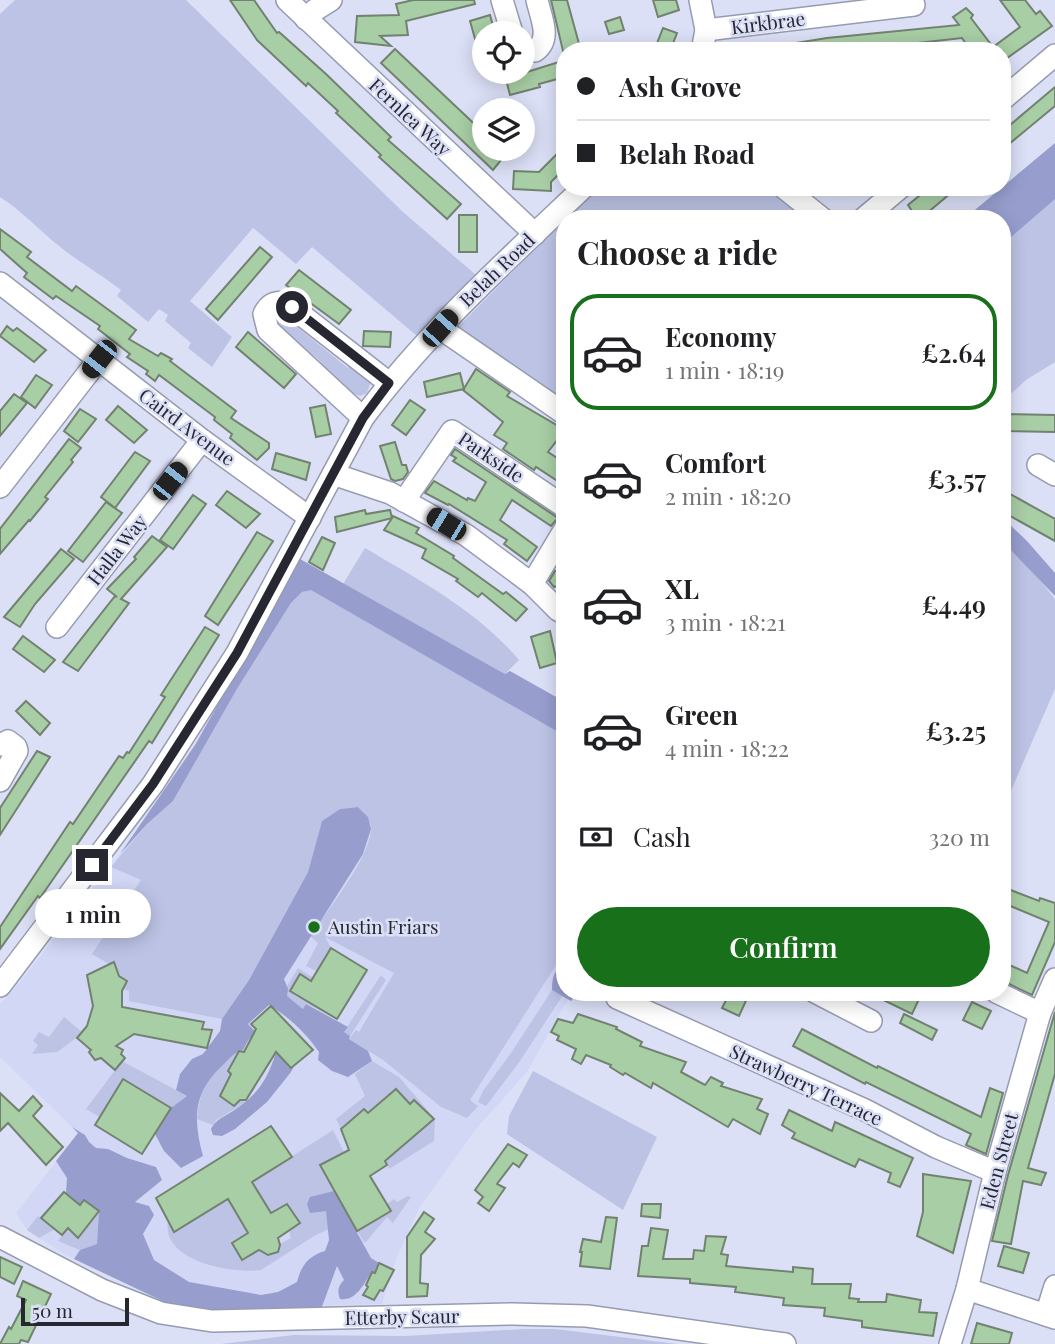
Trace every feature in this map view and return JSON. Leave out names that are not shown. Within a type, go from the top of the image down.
[{"type":"street","name":"Fernlea Way","points":[[287,0],[535,234]]},
{"type":"street","points":[[306,19],[331,0]]},
{"type":"street","points":[[502,0],[508,21]]},
{"type":"street","points":[[535,51],[545,41],[537,0]]},
{"type":"street","points":[[700,0],[704,41]]},
{"type":"street","name":"Kirkbrae","points":[[704,41],[914,5]]},
{"type":"street","points":[[1011,92],[1055,55]]},
{"type":"street","name":"Belah Road","points":[[560,210],[575,196]]},
{"type":"street","points":[[794,196],[812,210]]},
{"type":"street","points":[[874,210],[890,196]]},
{"type":"street","name":"Belah Road","points":[[0,986],[153,784],[237,653],[363,418],[389,383],[472,293],[556,214]]},
{"type":"street","name":"Caird Avenue","points":[[0,283],[202,440],[310,518]]},
{"type":"street","points":[[363,418],[268,330],[264,314],[267,308],[272,303],[285,302],[389,383]]},
{"type":"street","points":[[440,328],[556,408]]},
{"type":"street","points":[[0,487],[99,359]]},
{"type":"street","name":"Parkside","points":[[404,500],[452,431],[556,501]]},
{"type":"street","name":"Halla Way","points":[[57,627],[202,440]]},
{"type":"street","points":[[333,474],[390,492],[466,535],[532,584],[556,608]]},
{"type":"street","points":[[532,584],[556,544]]},
{"type":"street","points":[[0,745],[8,741],[18,751],[0,781]]},
{"type":"street","name":"Eden Street","points":[[950,1344],[1040,1013],[1055,979]]},
{"type":"street","points":[[1011,999],[1040,1013]]},
{"type":"street","name":"Strawberry Terrace","points":[[624,1001],[995,1172]]},
{"type":"street","points":[[836,1001],[870,1021]]},
{"type":"street","name":"Etterby Scaur","points":[[0,1222],[31,1252]]},
{"type":"street","name":"Etterby Scaur","points":[[0,1237],[102,1290],[161,1313],[212,1321],[513,1314],[587,1316],[785,1344]]},
{"type":"street","points":[[967,1289],[1050,1317],[1055,1286]]},
{"type":"shaded area","points":[[15,0],[186,0],[403,212],[476,275],[417,336],[312,247],[296,264],[253,228],[190,301],[232,337],[212,367],[188,348],[191,343],[165,321],[168,315],[159,309],[148,322],[117,296],[121,290],[67,252],[0,197],[0,14]]},
{"type":"shaded area","points":[[1055,143],[1055,199],[1011,237],[1011,210],[975,210],[992,196],[1011,196],[1011,180]]},
{"type":"shaded area","points":[[1055,164],[1055,362],[1026,380],[1011,394],[1011,210],[995,210]]},
{"type":"shaded area","points":[[589,196],[780,196],[796,210],[575,210]]},
{"type":"shaded area","points":[[556,228],[556,403],[473,343],[459,326]]},
{"type":"shaded area","points":[[283,312],[291,314],[287,319],[348,368],[351,363],[368,376],[370,384],[367,393],[360,396],[351,393],[318,368],[321,362],[274,320]]},
{"type":"shaded area","points":[[1011,526],[1055,573],[1055,596],[1011,550]]},
{"type":"shaded area","points":[[1011,544],[1055,599],[1055,689],[1011,791]]},
{"type":"shaded area","points":[[365,548],[466,611],[503,642],[519,660],[505,674],[343,584]]},
{"type":"shaded area","points":[[300,559],[505,674],[510,671],[556,697],[556,731],[311,590],[302,592],[291,603],[237,689],[173,801],[147,824],[120,854],[195,745]]},
{"type":"shaded area","points":[[310,589],[556,731],[556,965],[470,1100],[478,1106],[467,1118],[441,1107],[383,1060],[349,1039],[356,1030],[359,1032],[394,973],[325,937],[331,948],[318,969],[327,974],[319,986],[300,975],[290,991],[337,1019],[307,1004],[303,1009],[287,996],[287,986],[298,968],[320,982],[324,975],[306,966],[318,943],[310,936],[346,885],[368,843],[370,824],[358,807],[340,809],[322,821],[308,872],[249,980],[222,1019],[129,1001],[129,991],[124,989],[126,980],[119,976],[114,963],[109,964],[92,954],[141,880],[111,867],[147,824],[173,801],[237,689],[291,603],[302,592]]},
{"type":"shaded area","name":"Austin Friars","points":[[291,603],[556,732],[556,1001],[567,1001],[527,1072],[477,1128],[419,1208],[396,1260],[382,1304],[226,1308],[171,1305],[64,1254],[27,1230],[16,1213],[78,1133],[0,1057],[0,1004],[147,824],[204,744]]},
{"type":"shaded area","points":[[358,807],[368,817],[371,829],[363,854],[284,979],[288,989],[287,996],[303,1009],[306,1004],[348,1027],[344,1032],[350,1036],[349,1039],[368,1051],[372,1061],[348,1077],[332,1071],[318,1060],[319,1052],[303,1032],[269,1005],[248,1024],[265,1041],[253,1037],[249,1039],[243,1050],[229,1059],[205,1086],[197,1118],[203,1156],[181,1168],[164,1151],[155,1134],[171,1108],[187,1096],[176,1090],[180,1074],[192,1059],[203,1054],[220,1031],[222,1019],[249,980],[308,872],[322,821],[340,809]]},
{"type":"shaded area","points":[[556,971],[556,992],[552,990]]},
{"type":"shaded area","points":[[381,975],[386,980],[350,1036],[344,1032]]},
{"type":"shaded area","points":[[552,990],[556,992],[556,1001],[559,1001],[520,1061],[486,1106],[478,1102]]},
{"type":"shaded area","points":[[64,1017],[83,1033],[57,1052],[32,1054],[38,1045],[33,1041],[39,1032],[49,1037]]},
{"type":"shaded area","points":[[240,1051],[228,1071],[231,1074],[220,1096],[234,1106],[240,1100],[246,1102],[216,1120],[213,1125],[197,1119],[207,1083],[230,1056]]},
{"type":"shaded area","points":[[276,1053],[291,1068],[294,1066],[291,1072],[267,1102],[235,1129],[222,1136],[213,1135],[211,1129],[215,1123],[255,1093],[269,1072]]},
{"type":"shaded area","points":[[122,1061],[187,1096],[171,1108],[123,1079],[100,1117],[86,1109]]},
{"type":"shaded area","points":[[372,1061],[399,1077],[435,1119],[434,1141],[389,1169],[385,1161],[422,1130],[414,1101],[410,1104],[396,1089],[368,1113],[364,1109],[341,1129],[336,1119],[365,1096],[355,1074]]},
{"type":"shaded area","points":[[533,1071],[657,1137],[623,1210],[507,1134],[509,1116]]},
{"type":"shaded area","points":[[72,1127],[85,1135],[96,1148],[108,1149],[156,1167],[162,1180],[135,1202],[149,1206],[154,1215],[143,1234],[154,1260],[189,1282],[261,1295],[278,1292],[297,1282],[306,1262],[325,1251],[329,1240],[326,1211],[310,1213],[307,1204],[310,1197],[334,1191],[371,1258],[379,1263],[375,1273],[372,1272],[351,1298],[340,1299],[340,1284],[344,1280],[337,1266],[320,1312],[210,1317],[171,1305],[74,1259],[80,1250],[97,1244],[99,1211],[84,1200],[80,1205],[66,1193],[67,1178],[56,1161],[78,1133]]},
{"type":"shaded area","points":[[333,1130],[344,1152],[321,1166],[350,1219],[314,1236],[261,1270],[217,1267],[186,1255],[175,1246],[169,1235],[168,1221],[175,1232],[228,1199],[248,1233],[242,1260],[261,1249],[268,1255],[275,1254],[280,1244],[291,1238],[289,1231],[300,1223],[287,1204],[271,1213],[252,1182]]},
{"type":"shaded area","points":[[411,1197],[393,1223],[387,1217],[365,1243],[357,1231],[391,1211],[387,1204],[394,1199],[397,1202]]},
{"type":"shaded area","points":[[99,1211],[97,1244],[80,1250],[58,1241],[68,1228],[78,1238]]},
{"type":"shaded area","points":[[38,1216],[55,1229],[39,1238],[27,1230]]},
{"type":"shaded area","points":[[555,1329],[678,1344],[221,1344],[293,1335],[405,1336]]},
{"type":"building","points":[[230,0],[254,0],[277,33],[326,74],[391,137],[388,140],[461,204],[447,219],[379,157],[381,155],[336,113],[338,111],[308,83],[306,86],[257,40]]},
{"type":"building","points":[[413,0],[474,0],[475,4],[406,21],[408,35],[380,36],[391,46],[355,42],[357,16],[399,15],[396,4]]},
{"type":"building","points":[[551,0],[567,0],[579,42],[561,42]]},
{"type":"building","points":[[653,0],[676,0],[679,10],[658,17]]},
{"type":"building","points":[[1000,0],[1025,0],[1036,14],[1040,11],[1052,26],[1011,55],[1011,42],[1000,42],[1020,27]]},
{"type":"building","points":[[966,8],[973,15],[971,18],[989,42],[965,42],[962,38],[926,42],[802,42],[959,25],[953,17]]},
{"type":"building","points":[[490,15],[492,21],[472,21],[472,28],[470,21]]},
{"type":"building","points":[[620,17],[624,30],[609,34],[605,22]]},
{"type":"building","points":[[663,28],[677,33],[674,42],[658,42]]},
{"type":"building","points":[[395,49],[472,122],[472,150],[381,63]]},
{"type":"building","points":[[556,63],[556,79],[510,95],[507,84],[535,84],[535,69]]},
{"type":"building","points":[[1055,87],[1055,106],[1011,142],[1011,124]]},
{"type":"building","points":[[556,155],[556,177],[551,182],[551,191],[513,189],[514,171],[539,172]]},
{"type":"building","points":[[484,161],[500,161],[493,170]]},
{"type":"building","points":[[919,196],[947,196],[931,210],[911,210],[908,205]]},
{"type":"building","points":[[459,215],[477,215],[477,252],[459,252]]},
{"type":"building","points":[[0,229],[31,252],[27,257],[72,291],[76,286],[136,330],[129,339],[158,356],[161,353],[172,359],[170,361],[236,411],[231,418],[269,443],[269,448],[257,460],[230,438],[232,434],[214,420],[215,417],[159,375],[155,381],[146,374],[148,371],[127,357],[130,354],[98,329],[100,326],[56,296],[53,299],[24,277],[27,273],[0,249]]},
{"type":"building","points":[[260,247],[272,257],[218,320],[206,309]]},
{"type":"building","points":[[299,270],[351,310],[339,324],[286,285]]},
{"type":"building","points":[[7,326],[13,331],[17,328],[46,350],[34,362],[0,336]]},
{"type":"building","points":[[364,331],[391,332],[390,347],[363,346]]},
{"type":"building","points":[[248,332],[296,374],[284,388],[236,347]]},
{"type":"building","points":[[476,369],[510,392],[507,396],[556,425],[556,442],[548,452],[556,457],[556,480],[536,467],[534,470],[503,449],[507,443],[494,435],[503,422],[463,390]]},
{"type":"building","points":[[460,373],[464,389],[427,397],[424,382]]},
{"type":"building","points":[[36,375],[52,385],[35,408],[21,397]]},
{"type":"building","points":[[14,394],[27,403],[0,436],[0,411]]},
{"type":"building","points":[[410,400],[425,410],[406,435],[392,425]]},
{"type":"building","points":[[325,405],[331,434],[316,437],[310,408]]},
{"type":"building","points":[[118,406],[147,430],[134,443],[106,420]]},
{"type":"building","points":[[80,409],[96,419],[78,442],[64,431]]},
{"type":"building","points":[[1011,414],[1055,415],[1055,432],[1011,431]]},
{"type":"building","points":[[69,439],[81,448],[71,460],[73,462],[45,497],[48,499],[0,554],[0,529]]},
{"type":"building","points":[[395,442],[402,465],[406,465],[408,472],[403,479],[395,481],[391,479],[380,446]]},
{"type":"building","points":[[455,449],[556,517],[551,526],[512,500],[500,520],[537,547],[527,561],[504,544],[507,540],[449,504],[425,493],[434,481],[467,500],[468,498],[475,501],[486,482],[453,461],[456,458],[451,455]]},
{"type":"building","points":[[135,452],[150,461],[115,508],[101,497]]},
{"type":"building","points":[[276,453],[310,463],[306,480],[272,469]]},
{"type":"building","points":[[227,491],[260,514],[246,528],[216,505]]},
{"type":"building","points":[[1011,494],[1055,519],[1055,541],[1011,516]]},
{"type":"building","points":[[193,495],[206,504],[173,549],[160,540]]},
{"type":"building","points":[[106,502],[122,513],[83,562],[68,551]]},
{"type":"building","points":[[365,510],[366,514],[390,510],[392,518],[337,532],[335,517]]},
{"type":"building","points":[[393,516],[419,528],[416,533],[454,556],[453,558],[527,609],[516,621],[482,593],[478,597],[456,581],[458,579],[422,558],[426,549],[384,530]]},
{"type":"building","points":[[257,532],[273,541],[218,625],[205,616]]},
{"type":"building","points":[[152,536],[167,547],[121,599],[129,603],[78,671],[63,662],[115,596],[117,597],[107,589],[136,559],[134,557]]},
{"type":"building","points":[[322,537],[335,543],[323,570],[309,562]]},
{"type":"building","points":[[61,549],[74,559],[35,604],[20,627],[4,617]]},
{"type":"building","points":[[555,571],[556,586],[554,587],[549,581]]},
{"type":"building","points":[[205,627],[219,635],[152,743],[149,741],[40,898],[38,896],[0,949],[0,927],[70,822],[73,824],[119,756],[123,758],[129,753],[165,697],[161,695]]},
{"type":"building","points":[[550,631],[556,663],[540,668],[531,637]]},
{"type":"building","points":[[23,636],[55,660],[44,672],[13,649]]},
{"type":"building","points":[[26,701],[50,723],[40,735],[16,711]]},
{"type":"building","points":[[37,751],[50,757],[0,835],[0,808]]},
{"type":"building","points":[[1011,890],[1039,901],[1040,898],[1055,903],[1055,942],[1032,995],[1011,985],[1011,966],[1027,973],[1049,922],[1011,906]]},
{"type":"building","points":[[331,948],[367,970],[337,1019],[290,991],[300,974],[311,981]]},
{"type":"building","points":[[114,962],[119,976],[127,981],[122,991],[122,1007],[204,1022],[202,1029],[212,1030],[207,1048],[134,1034],[116,1046],[123,1050],[121,1054],[125,1058],[115,1070],[101,1058],[95,1060],[89,1052],[91,1050],[77,1038],[87,1026],[93,1006],[87,975]]},
{"type":"building","points":[[726,1001],[746,1001],[739,1016],[722,1008]]},
{"type":"building","points":[[885,1001],[918,1001],[912,1014]]},
{"type":"building","points":[[972,1002],[991,1011],[982,1029],[963,1020]]},
{"type":"building","points":[[271,1006],[313,1050],[291,1068],[276,1052],[246,1100],[240,1100],[234,1106],[220,1096],[231,1074],[228,1071],[239,1051],[244,1052],[256,1029],[251,1024]]},
{"type":"building","points":[[1055,1012],[1055,1074],[1028,1168],[1046,1173],[1041,1185],[1023,1181],[1011,1244],[992,1241],[1008,1175]]},
{"type":"building","points":[[578,1014],[617,1027],[616,1029],[642,1042],[640,1046],[686,1062],[681,1072],[705,1085],[711,1077],[723,1083],[721,1086],[762,1099],[757,1109],[768,1114],[760,1134],[733,1119],[728,1127],[653,1083],[651,1088],[625,1073],[623,1075],[610,1067],[611,1065],[586,1055],[581,1064],[572,1059],[576,1049],[557,1040],[559,1036],[551,1032],[558,1019],[573,1023]]},
{"type":"building","points":[[904,1014],[937,1030],[932,1040],[900,1023]]},
{"type":"building","points":[[802,1029],[981,1117],[990,1088],[1003,1093],[986,1154],[966,1145],[971,1134],[866,1082],[865,1084],[793,1046]]},
{"type":"building","points":[[123,1079],[171,1108],[142,1154],[95,1125]]},
{"type":"building","points":[[396,1089],[410,1104],[414,1100],[434,1119],[385,1161],[387,1165],[370,1176],[391,1211],[357,1231],[320,1165],[349,1150],[341,1129],[364,1109],[368,1113]]},
{"type":"building","points":[[0,1093],[19,1111],[33,1096],[42,1106],[33,1116],[63,1147],[46,1165],[8,1123],[0,1131]]},
{"type":"building","points":[[789,1110],[832,1131],[835,1122],[913,1158],[900,1187],[888,1182],[891,1173],[859,1159],[855,1167],[792,1138],[795,1133],[782,1125]]},
{"type":"building","points":[[271,1126],[292,1157],[252,1182],[271,1213],[287,1204],[300,1223],[278,1238],[278,1252],[268,1255],[259,1250],[242,1260],[232,1243],[248,1233],[228,1199],[174,1232],[156,1198]]},
{"type":"building","points":[[508,1144],[527,1155],[519,1167],[513,1163],[497,1184],[505,1188],[489,1211],[478,1203],[483,1197],[475,1190]]},
{"type":"building","points":[[923,1174],[971,1181],[953,1253],[917,1236],[923,1212]]},
{"type":"building","points":[[64,1192],[80,1205],[84,1200],[99,1211],[78,1238],[68,1228],[62,1235],[41,1218]]},
{"type":"building","points":[[642,1204],[661,1204],[660,1218],[641,1216]]},
{"type":"building","points":[[424,1212],[434,1219],[425,1232],[435,1239],[421,1255],[420,1283],[428,1284],[427,1296],[407,1297],[407,1237]]},
{"type":"building","points":[[606,1217],[617,1218],[610,1269],[580,1266],[583,1239],[601,1242]]},
{"type":"building","points":[[651,1228],[668,1230],[663,1259],[693,1259],[694,1250],[704,1251],[706,1236],[726,1237],[721,1254],[728,1255],[726,1266],[793,1272],[793,1267],[813,1269],[812,1284],[851,1284],[849,1298],[859,1299],[858,1302],[886,1302],[887,1294],[921,1300],[919,1312],[937,1313],[933,1336],[862,1327],[862,1321],[824,1316],[825,1308],[783,1305],[784,1298],[735,1292],[736,1287],[690,1283],[690,1279],[638,1276],[642,1246],[648,1246]]},
{"type":"building","points":[[1004,1246],[1029,1253],[1023,1273],[998,1266]]},
{"type":"building","points":[[0,1257],[22,1267],[14,1284],[0,1277]]},
{"type":"building","points":[[379,1263],[394,1270],[383,1291],[380,1290],[374,1300],[363,1295],[372,1272],[375,1273]]},
{"type":"building","points":[[23,1281],[51,1294],[28,1342],[21,1340],[19,1344],[0,1344],[26,1300],[17,1296]]},
{"type":"building","points":[[977,1323],[1012,1333],[1009,1344],[971,1344]]},
{"type":"place","name":"Austin Friars","points":[[314,927]]},
{"type":"route","points":[[92,865],[153,784],[237,653],[363,418],[389,383],[292,307]]}]
